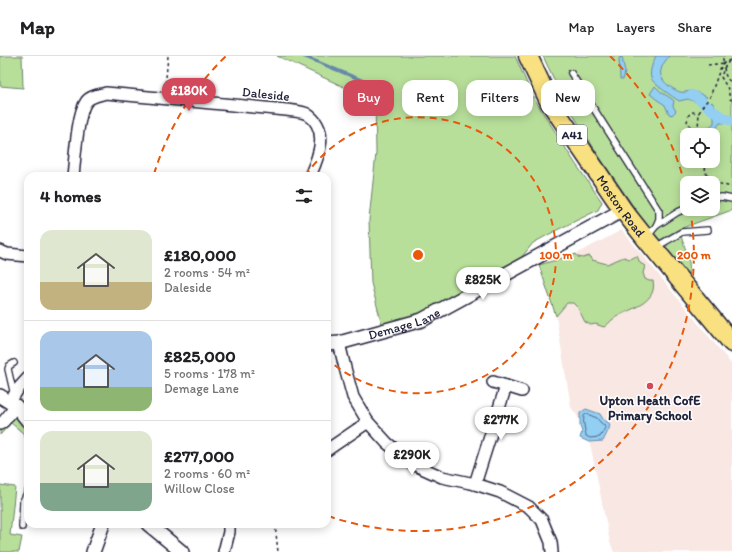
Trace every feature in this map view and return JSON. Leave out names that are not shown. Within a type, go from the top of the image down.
[{"type":"highway","name":"Moston Road","points":[[528,56],[549,101],[623,210],[652,238],[732,343]]},
{"type":"street","name":"Daleside","points":[[73,172],[82,110],[86,101],[94,96],[106,93],[306,113],[317,123],[321,132],[321,142],[312,172]]},
{"type":"street","name":"Demage Lane","points":[[333,344],[422,320],[623,210]]},
{"type":"street","points":[[0,251],[7,254],[24,256]]},
{"type":"street","points":[[333,344],[345,368],[353,397],[368,422],[387,443],[413,464],[442,477],[475,484],[500,492],[529,507],[542,520],[551,542],[552,552]]},
{"type":"street","points":[[0,424],[4,421],[10,400],[24,382]]},
{"type":"street","points":[[493,382],[522,391]]},
{"type":"street","points":[[475,484],[506,386]]},
{"type":"street","points":[[10,400],[24,416]]},
{"type":"street","points":[[331,447],[368,422]]},
{"type":"street","points":[[93,552],[102,528]]},
{"type":"street","points":[[153,528],[182,552]]},
{"type":"street","points":[[224,552],[229,528]]},
{"type":"lane","points":[[571,73],[659,211],[659,219],[652,238]]},
{"type":"lane","points":[[720,197],[732,199]]},
{"type":"lane","points":[[652,238],[680,211]]},
{"type":"lane","points":[[652,238],[664,242],[682,232],[708,230]]},
{"type":"lane","points":[[10,400],[8,369],[9,366],[14,363]]},
{"type":"lane","points":[[22,527],[24,499]]},
{"type":"path","points":[[164,98],[168,56]]},
{"type":"path","points":[[699,113],[692,112],[689,114],[687,124],[698,128],[699,113],[713,91],[717,76],[724,63],[722,56]]},
{"type":"path","points":[[708,65],[724,63],[732,59]]},
{"type":"path","points":[[729,61],[720,77],[728,89],[730,99],[732,100]]},
{"type":"path","points":[[724,68],[725,76],[732,82]]},
{"type":"path","points":[[705,168],[705,172],[714,181],[732,187]]},
{"type":"path","points":[[275,528],[278,552]]},
{"type":"shaded area","name":"Upton Heath CofE Primary School","points":[[622,230],[732,365],[732,552],[614,552],[610,542],[591,448],[589,442],[580,438],[582,432],[580,420],[571,407],[556,316],[539,265],[576,254]]},
{"type":"green space","points":[[0,56],[22,56],[23,88],[0,86]]},
{"type":"green space","points":[[277,56],[515,56],[526,80],[466,80],[466,116],[533,116],[533,97],[541,110],[541,116],[545,116],[602,202],[598,210],[533,243],[521,258],[505,271],[424,312],[383,326],[371,283],[369,220],[376,153],[375,116],[394,116],[394,80],[343,80],[343,87]]},
{"type":"green space","points":[[543,56],[732,56],[732,210],[720,214],[720,176],[680,176],[680,216],[715,216],[679,229],[658,241],[574,116],[595,116],[595,80],[555,80]]},
{"type":"green space","points":[[681,236],[689,262],[689,272],[687,276],[665,250],[669,242]]},
{"type":"green space","points":[[576,254],[578,257],[583,258],[589,256],[592,260],[607,264],[624,257],[629,259],[637,256],[640,263],[645,266],[643,273],[645,279],[653,281],[651,295],[640,305],[619,315],[604,327],[595,324],[591,325],[585,322],[578,308],[573,303],[567,303],[556,316],[539,265]]},
{"type":"green space","points":[[12,414],[17,415],[24,423],[24,435],[11,423],[0,435],[0,427]]},
{"type":"green space","points":[[0,485],[15,487],[10,535],[22,537],[19,552],[0,552]]},
{"type":"water","points":[[656,56],[669,56],[662,66],[661,74],[664,81],[673,89],[680,92],[692,91],[707,97],[699,105],[688,99],[679,101],[659,87],[651,78],[652,67]]},
{"type":"water","points":[[622,57],[625,72],[623,80],[620,79],[619,58]]},
{"type":"water","points":[[655,86],[674,101],[673,106],[676,111],[672,115],[669,114],[665,105],[650,94]]},
{"type":"water","points":[[712,102],[717,110],[732,118],[732,125],[720,123],[716,128],[708,128],[714,123],[714,118],[710,112],[704,109]]},
{"type":"water","points":[[586,409],[600,414],[603,419],[610,424],[603,441],[589,442],[580,438],[582,432],[580,426],[580,413]]},
{"type":"waterway","points":[[303,56],[361,80]]},
{"type":"waterway","points":[[692,95],[719,115],[732,121]]},
{"type":"place","name":"Upton Heath CofE Primary School","points":[[650,386]]}]
